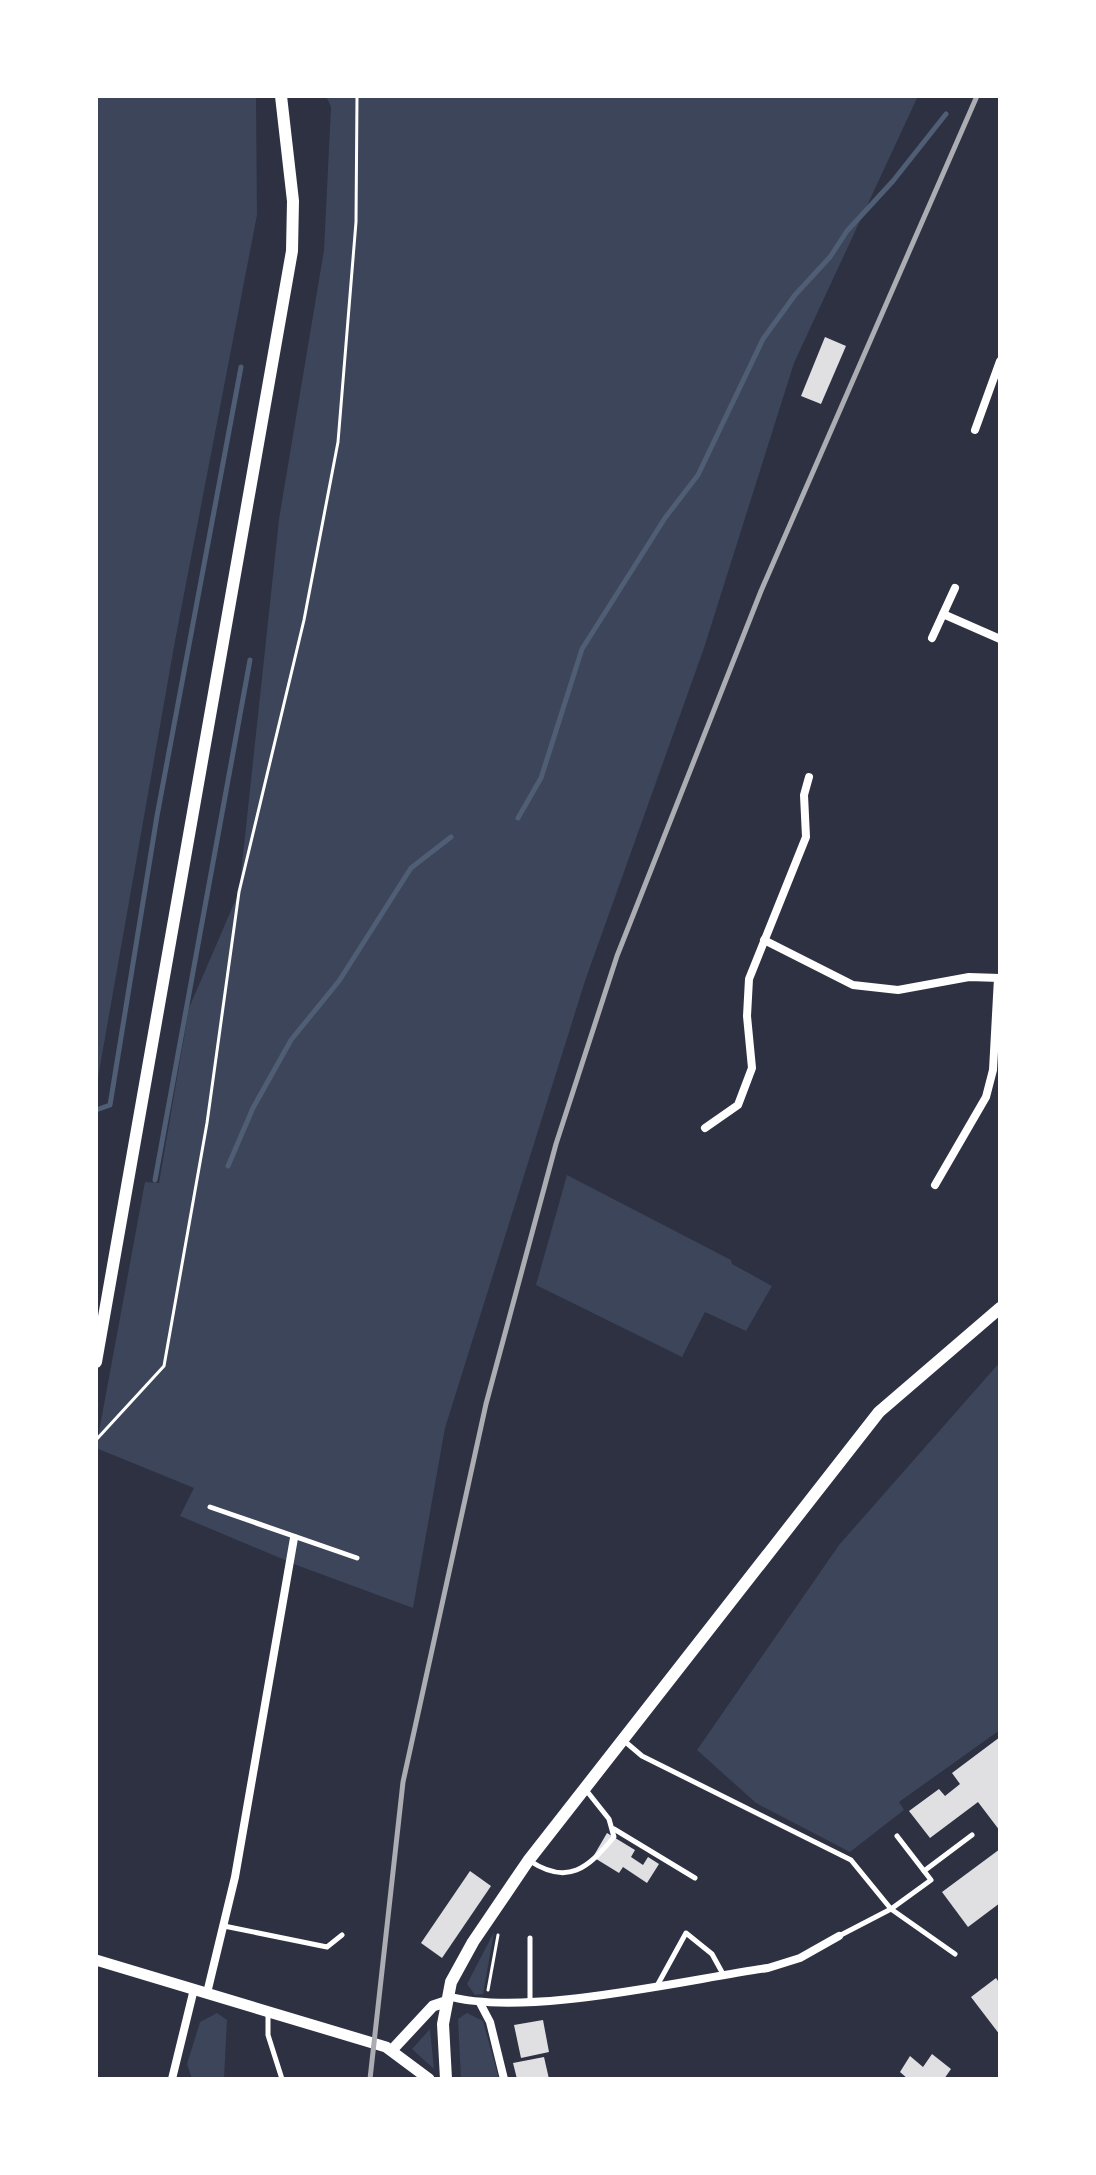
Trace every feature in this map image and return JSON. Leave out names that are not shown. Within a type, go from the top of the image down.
[{"type":"main road","points":[[96,1362],[292,251],[293,201],[281,96]]},
{"type":"main road","points":[[446,2079],[446,1998],[456,1970],[528,1861],[879,1412],[1000,1308]]},
{"type":"street","points":[[975,430],[1000,361]]},
{"type":"street","points":[[932,638],[955,588]]},
{"type":"street","points":[[943,614],[1000,639]]},
{"type":"street","points":[[705,1128],[738,1105],[752,1068],[747,1016],[749,979],[795,873],[806,837],[804,795],[809,777]]},
{"type":"street","points":[[764,940],[853,985],[898,990],[969,977],[999,978],[993,1070],[986,1097],[935,1185]]},
{"type":"street","points":[[207,1993],[249,1805],[294,1538]]},
{"type":"street","points":[[393,2049],[433,2006],[446,1998],[484,2002],[530,2000],[768,1968],[800,1958],[839,1936]]},
{"type":"street","points":[[96,1960],[393,2049],[429,2079]]},
{"type":"street","points":[[172,2079],[194,1989]]},
{"type":"street","points":[[484,2002],[504,2079]]},
{"type":"lane","points":[[210,1507],[357,1558]]},
{"type":"lane","points":[[621,1739],[642,1756],[851,1860],[891,1909],[955,1954]]},
{"type":"lane","points":[[585,1789],[614,1829],[695,1878]]},
{"type":"lane","points":[[528,1861],[553,1875],[577,1870],[594,1860],[614,1837],[614,1829]]},
{"type":"lane","points":[[924,1871],[972,1835]]},
{"type":"lane","points":[[839,1936],[891,1909],[931,1880],[897,1836]]},
{"type":"lane","points":[[223,1925],[327,1947],[342,1935]]},
{"type":"lane","points":[[658,1984],[686,1933],[712,1954],[723,1974]]},
{"type":"lane","points":[[530,1938],[530,2000]]},
{"type":"lane","points":[[268,2013],[268,2035],[282,2079]]},
{"type":"path","points":[[96,1440],[164,1366],[207,1123],[239,892],[304,620],[338,442],[356,222],[357,96]]},
{"type":"path","points":[[484,2002],[502,1925],[494,1910]]},
{"type":"shaded area","points":[[96,96],[256,96],[257,215],[175,641],[96,1089]]},
{"type":"shaded area","points":[[326,96],[918,96],[794,363],[704,648],[585,981],[445,1428],[413,1608],[299,1566],[180,1516],[194,1488],[96,1448],[145,1182],[159,1183],[189,1008],[239,892],[279,519],[324,250],[331,107]]},
{"type":"shaded area","points":[[567,1175],[731,1260],[732,1264],[772,1286],[746,1331],[705,1312],[682,1357],[536,1285]]},
{"type":"shaded area","points":[[1000,1362],[1000,1730],[899,1802],[904,1810],[850,1852],[756,1803],[697,1750],[839,1545]]},
{"type":"shaded area","points":[[494,1932],[483,1994],[475,1995],[467,1984]]},
{"type":"shaded area","points":[[217,2013],[227,2020],[224,2079],[192,2079],[187,2064],[200,2022]]},
{"type":"shaded area","points":[[467,2013],[483,2021],[499,2079],[461,2079],[458,2019]]},
{"type":"shaded area","points":[[430,2029],[434,2069],[412,2049]]},
{"type":"building","points":[[825,337],[846,346],[821,404],[801,396]]},
{"type":"building","points":[[1000,1737],[1000,1831],[978,1802],[930,1838],[909,1811],[939,1789],[945,1796],[960,1784],[952,1773]]},
{"type":"building","points":[[607,1833],[635,1850],[631,1857],[643,1865],[648,1857],[659,1864],[647,1883],[623,1867],[619,1873],[593,1857]]},
{"type":"building","points":[[1000,1849],[1000,1903],[968,1927],[942,1892]]},
{"type":"building","points":[[470,1871],[491,1886],[442,1958],[421,1943]]},
{"type":"building","points":[[996,1978],[1000,1984],[1000,2035],[971,1997]]},
{"type":"building","points":[[543,2020],[549,2052],[521,2058],[514,2025]]},
{"type":"building","points":[[932,2054],[951,2069],[944,2079],[908,2079],[900,2072],[910,2056],[923,2067]]},
{"type":"building","points":[[544,2057],[549,2079],[517,2079],[513,2063]]},
{"type":"waterway","points":[[518,818],[541,778],[582,649],[665,518],[698,475],[763,339],[795,295],[830,257],[847,231],[893,181],[946,114]]},
{"type":"waterway","points":[[96,1110],[110,1105],[157,816],[241,367]]},
{"type":"waterway","points":[[155,1180],[250,660]]},
{"type":"waterway","points":[[228,1166],[253,1108],[291,1040],[339,981],[411,868],[451,837]]},
{"type":"railway","points":[[370,2079],[403,1782],[486,1404],[556,1144],[617,956],[761,591],[977,96]]}]
